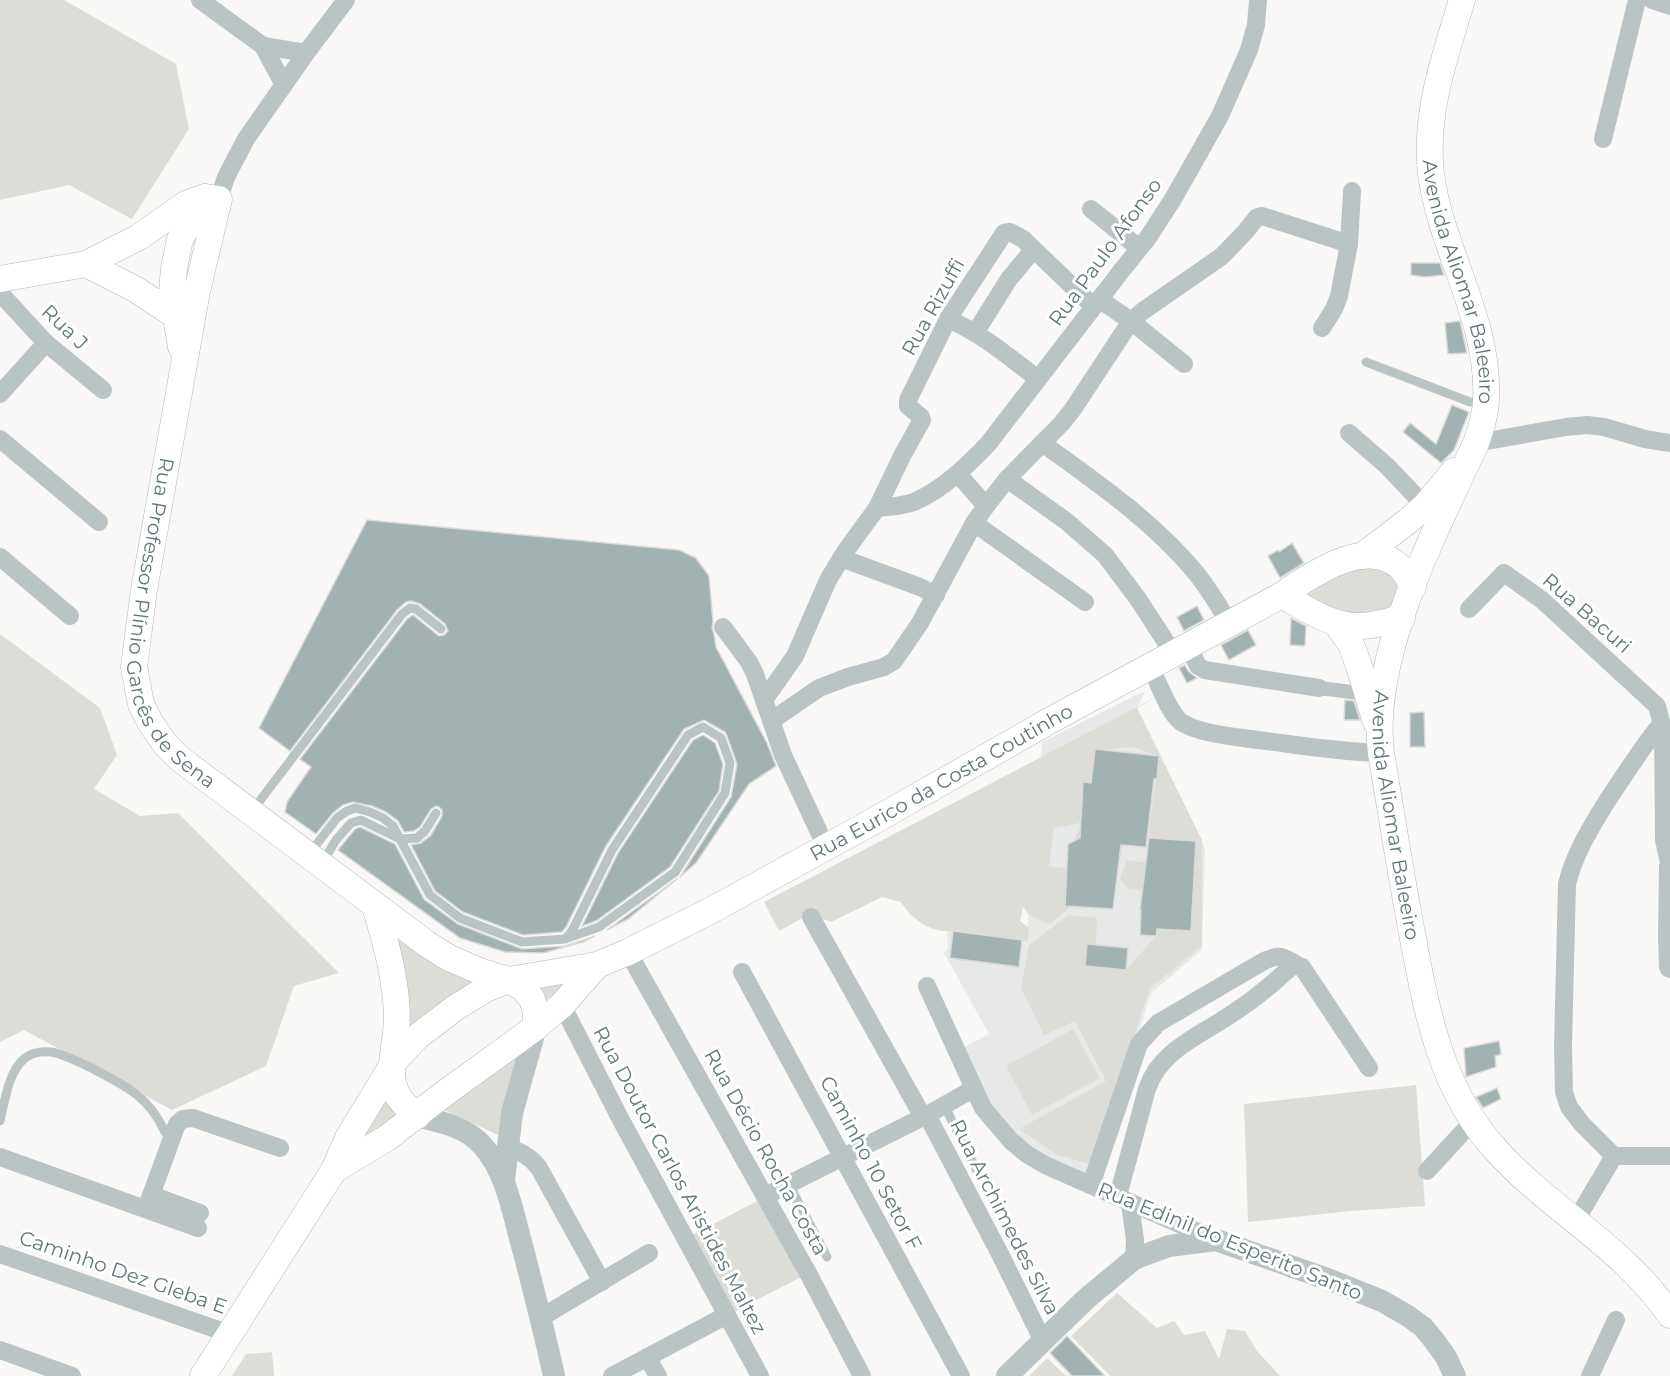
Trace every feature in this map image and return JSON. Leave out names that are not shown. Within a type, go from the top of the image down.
[{"type":"main road","name":"Avenida Aliomar Baleeiro","points":[[1462,0],[1435,96],[1430,146],[1431,173],[1436,202],[1480,337],[1485,368],[1486,399],[1477,405],[1483,423],[1413,587],[1388,660],[1380,743],[1426,1007],[1442,1060],[1456,1092],[1495,1149],[1523,1178],[1623,1262],[1645,1284],[1670,1316]]},
{"type":"main road","points":[[0,279],[86,264],[139,237],[186,204],[217,191]]},
{"type":"main road","name":"Rua Professor Plínio Garcês de Sena","points":[[217,191],[180,239],[174,268],[172,292],[184,317],[184,365],[144,590],[134,667],[141,704],[165,744],[194,771],[375,906],[449,958],[523,988],[532,999],[536,1011],[536,1027]]},
{"type":"main road","points":[[86,264],[184,317]]},
{"type":"main road","points":[[1362,556],[1425,506],[1476,443]]},
{"type":"main road","name":"Rua Eurico da Costa Coutinho","points":[[508,981],[597,964],[628,952],[710,911],[1051,720],[1282,595],[1303,580],[1335,563],[1362,556],[1381,556],[1402,568],[1413,587]]},
{"type":"main road","points":[[1282,595],[1336,623],[1362,626],[1402,618]]},
{"type":"main road","points":[[1336,623],[1350,644],[1368,694],[1380,743]]},
{"type":"main road","points":[[375,906],[389,954],[395,993],[396,1032],[391,1067],[393,1084],[399,1097],[417,1116]]},
{"type":"main road","name":"Rua Eurico da Costa Coutinho","points":[[536,1027],[562,1005],[597,964]]},
{"type":"main road","points":[[203,1376],[334,1170],[358,1120],[396,1059],[417,1036],[455,1008],[486,989],[508,981]]},
{"type":"main road","points":[[334,1170],[387,1138],[536,1027]]},
{"type":"street","points":[[200,0],[263,46],[284,85]]},
{"type":"street","name":"Rua Professor Plínio Garcês de Sena","points":[[217,191],[246,139],[346,0]]},
{"type":"street","name":"Rua Paulo Afonso","points":[[877,508],[914,502],[958,474],[988,444],[1147,239],[1220,117],[1250,50],[1256,25],[1258,0]]},
{"type":"street","points":[[1603,139],[1637,0]]},
{"type":"street","points":[[1652,0],[1670,6]]},
{"type":"street","points":[[263,46],[306,53]]},
{"type":"street","points":[[1322,328],[1337,302],[1349,244],[1352,191]]},
{"type":"street","points":[[1091,209],[1139,248]]},
{"type":"street","points":[[771,720],[819,688],[884,667],[894,660],[920,623],[974,523],[1007,479],[1073,409],[1131,321],[1222,256],[1257,217],[1262,216],[1349,244]]},
{"type":"street","name":"Rua Rizuffi","points":[[877,508],[922,420],[908,406],[908,400],[948,319],[1007,231],[1023,239],[1096,303],[1131,321],[1184,364]]},
{"type":"street","points":[[975,333],[1009,279],[1033,250]]},
{"type":"street","name":"Rua J","points":[[0,293],[46,343],[103,390]]},
{"type":"street","points":[[948,319],[975,333],[1038,379]]},
{"type":"street","points":[[0,394],[46,343]]},
{"type":"street","points":[[1476,443],[1566,427],[1587,426],[1604,427],[1653,441],[1670,443]]},
{"type":"street","points":[[1349,433],[1387,466],[1425,506]]},
{"type":"street","points":[[0,439],[99,522]]},
{"type":"street","points":[[1042,443],[1114,496],[1159,535],[1196,573],[1230,623]]},
{"type":"street","points":[[958,474],[986,506]]},
{"type":"street","points":[[1007,479],[1074,528],[1105,555],[1144,608],[1198,666],[1205,670],[1368,694]]},
{"type":"street","points":[[764,700],[795,656],[828,580],[877,508]]},
{"type":"street","points":[[974,523],[1085,602]]},
{"type":"street","points":[[0,557],[70,616]]},
{"type":"street","points":[[841,558],[936,595]]},
{"type":"street","name":"Rua Bacuri","points":[[1469,609],[1504,573],[1542,600],[1657,706],[1667,729]]},
{"type":"street","points":[[723,627],[756,674],[783,754],[825,847]]},
{"type":"street","points":[[1150,666],[1174,715],[1182,722],[1194,727],[1222,735],[1346,752],[1380,743]]},
{"type":"street","points":[[1670,967],[1670,867],[1664,840],[1667,729],[1660,728],[1648,740],[1589,831],[1570,870],[1567,884],[1564,1092],[1569,1107],[1582,1124],[1614,1156],[1670,1156]]},
{"type":"street","name":"Rua Archimedes Silva","points":[[811,917],[925,1116],[1000,1254],[1043,1341]]},
{"type":"street","name":"Rua Décio Rocha Costa","points":[[628,952],[809,1275],[862,1376]]},
{"type":"street","points":[[1091,1185],[1139,1044],[1158,1023],[1263,961],[1277,956],[1302,967],[1369,1068]]},
{"type":"street","points":[[1134,1259],[1135,1240],[1124,1199],[1150,1079],[1165,1058],[1235,1012],[1291,967],[1297,965]]},
{"type":"street","name":"Caminho 10 Setor F","points":[[742,972],[961,1376]]},
{"type":"street","name":"Rua Edinil do Esperito Santo","points":[[927,986],[983,1108],[1011,1141],[1028,1155],[1047,1166],[1216,1240],[1382,1301],[1423,1327],[1446,1357],[1455,1376]]},
{"type":"street","name":"Rua Doutor Carlos Aristides Maltez","points":[[562,1005],[621,1120],[760,1376]]},
{"type":"street","points":[[504,1180],[512,1113],[536,1027]]},
{"type":"street","points":[[925,1116],[973,1089]]},
{"type":"street","points":[[417,1116],[453,1125],[467,1132],[483,1145],[504,1180],[542,1317],[554,1376]]},
{"type":"street","name":"Rua Archimedes Silva","points":[[765,1196],[925,1116]]},
{"type":"street","points":[[149,1202],[177,1124],[183,1119],[193,1118],[280,1148]]},
{"type":"street","points":[[1427,1171],[1473,1120]]},
{"type":"street","points":[[507,1146],[524,1152],[539,1168],[602,1282]]},
{"type":"street","points":[[1575,1222],[1614,1156]]},
{"type":"street","points":[[0,1157],[149,1202],[199,1221]]},
{"type":"street","points":[[1007,1376],[1086,1299],[1134,1259],[1169,1246],[1216,1240]]},
{"type":"street","points":[[542,1317],[650,1252]]},
{"type":"street","name":"Caminho Dez Gleba E","points":[[0,1254],[230,1334]]},
{"type":"street","points":[[612,1376],[726,1315]]},
{"type":"street","points":[[1590,1376],[1616,1320]]},
{"type":"street","points":[[0,1350],[72,1376]]},
{"type":"street","points":[[647,1357],[658,1376]]},
{"type":"lane","points":[[1366,362],[1477,405]]},
{"type":"lane","points":[[251,813],[402,614],[410,608],[416,609],[441,629]]},
{"type":"lane","points":[[314,860],[337,818],[355,808],[370,812],[393,826],[430,895],[460,918],[522,942],[565,939],[599,927],[675,872],[725,793],[730,763],[721,738],[703,727],[688,735],[612,850],[572,931],[565,939]]},
{"type":"lane","points":[[314,860],[351,823],[361,820],[400,839],[417,838],[425,831],[436,813]]},
{"type":"lane","points":[[0,1121],[10,1082],[17,1067],[37,1052],[51,1052],[125,1086],[150,1107],[165,1132]]},
{"type":"lane","points":[[944,1105],[978,1173]]},
{"type":"lane","points":[[789,1184],[828,1257]]},
{"type":"shaded area","points":[[0,0],[64,0],[176,64],[189,129],[132,219],[69,185],[0,200]]},
{"type":"shaded area","points":[[1374,563],[1398,581],[1393,604],[1376,616],[1364,618],[1346,615],[1304,594],[1343,573]]},
{"type":"shaded area","points":[[0,634],[100,708],[117,755],[94,789],[140,816],[178,813],[339,973],[294,986],[266,1066],[172,1110],[24,1030],[0,1042]]},
{"type":"shaded area","points":[[1145,691],[1137,708],[1205,848],[1202,950],[1151,993],[1093,1177],[1047,1159],[1014,1135],[974,1088],[956,1051],[989,1034],[944,953],[948,949],[947,923],[1027,935],[1042,742]]},
{"type":"shaded area","points":[[1158,696],[1137,708],[1202,840],[1202,946],[1150,988],[1091,1164],[1057,1155],[1019,1129],[1106,1081],[1075,1021],[1044,1035],[1021,988],[1029,945],[1068,915],[1097,918],[1096,945],[1086,966],[1126,970],[1156,936],[1158,908],[1173,909],[1172,930],[1191,931],[1192,900],[1127,888],[1120,878],[1127,860],[1162,865],[1164,840],[1149,838],[1159,756],[1133,747],[1095,750],[1093,769],[1095,783],[1083,782],[1081,805],[1121,838],[1072,843],[1084,822],[1054,828],[1049,866],[1070,869],[1073,905],[1050,924],[1029,915],[1023,907],[1020,921],[1029,928],[1028,941],[937,930],[916,920],[901,902],[882,897],[831,922],[810,914],[779,931],[764,902]]},
{"type":"shaded area","points":[[391,936],[482,982],[406,1036]]},
{"type":"shaded area","points":[[565,982],[543,1009],[533,985]]},
{"type":"shaded area","points":[[1073,1029],[1100,1078],[1032,1115],[1006,1066]]},
{"type":"shaded area","points":[[518,1049],[500,1136],[438,1107]]},
{"type":"shaded area","points":[[1416,1085],[1425,1206],[1248,1222],[1244,1104]]},
{"type":"shaded area","points":[[384,1096],[403,1114],[348,1155]]},
{"type":"shaded area","points":[[767,1196],[807,1274],[728,1315],[688,1237]]},
{"type":"shaded area","points":[[1117,1293],[1157,1328],[1174,1321],[1184,1335],[1205,1331],[1219,1359],[1227,1329],[1245,1331],[1257,1351],[1280,1376],[1110,1376],[1071,1336]]},
{"type":"shaded area","points":[[272,1352],[274,1376],[232,1376],[246,1354]]},
{"type":"shaded area","points":[[1047,1358],[1066,1376],[1029,1376]]},
{"type":"building","points":[[1411,263],[1440,263],[1444,275],[1425,277],[1411,275]]},
{"type":"building","points":[[1460,321],[1467,353],[1448,354],[1445,323]]},
{"type":"building","points":[[1452,405],[1469,412],[1454,450],[1441,463],[1403,432],[1410,423],[1436,444]]},
{"type":"building","points":[[367,520],[679,550],[696,558],[709,576],[712,628],[716,647],[767,743],[776,766],[749,784],[696,863],[680,877],[731,797],[737,764],[725,732],[704,720],[684,729],[606,846],[562,932],[523,935],[463,912],[435,891],[411,845],[421,843],[431,835],[442,816],[442,810],[439,807],[431,809],[420,827],[414,831],[404,832],[398,821],[386,812],[353,802],[343,805],[333,813],[316,834],[285,812],[287,802],[311,767],[300,759],[407,619],[413,615],[439,636],[448,631],[445,624],[420,604],[406,602],[397,610],[290,751],[259,728]]},
{"type":"building","points":[[1292,543],[1304,563],[1280,578],[1268,556]]},
{"type":"building","points":[[1197,606],[1204,620],[1184,631],[1177,617]]},
{"type":"building","points":[[1291,618],[1306,626],[1305,646],[1290,645]]},
{"type":"building","points":[[1248,630],[1256,645],[1229,660],[1221,645]]},
{"type":"building","points":[[1185,665],[1188,671],[1197,678],[1187,683],[1179,668]]},
{"type":"building","points":[[1345,700],[1354,701],[1360,720],[1344,720]]},
{"type":"building","points":[[1424,712],[1425,747],[1410,747],[1410,713]]},
{"type":"building","points":[[703,735],[715,743],[723,764],[719,791],[670,867],[596,921],[582,926],[618,853],[693,740]]},
{"type":"building","points":[[1095,749],[1159,756],[1146,847],[1121,845],[1113,909],[1065,906],[1068,844],[1080,838],[1083,782],[1091,783]]},
{"type":"building","points":[[360,827],[395,844],[424,899],[458,924],[522,949],[565,946],[595,936],[583,942],[543,953],[505,952],[460,938],[338,850],[355,829]]},
{"type":"building","points":[[1149,838],[1196,841],[1191,931],[1157,929],[1156,936],[1140,935],[1140,910]]},
{"type":"building","points":[[678,878],[628,919],[607,930]]},
{"type":"building","points":[[953,931],[1022,940],[1019,967],[950,958]]},
{"type":"building","points":[[1087,944],[1128,948],[1126,970],[1085,966]]},
{"type":"building","points":[[1499,1041],[1501,1054],[1495,1056],[1496,1067],[1466,1077],[1464,1048]]},
{"type":"building","points":[[1497,1088],[1501,1099],[1483,1108],[1476,1097]]},
{"type":"building","points":[[1067,1336],[1105,1376],[1072,1376],[1050,1353]]}]
